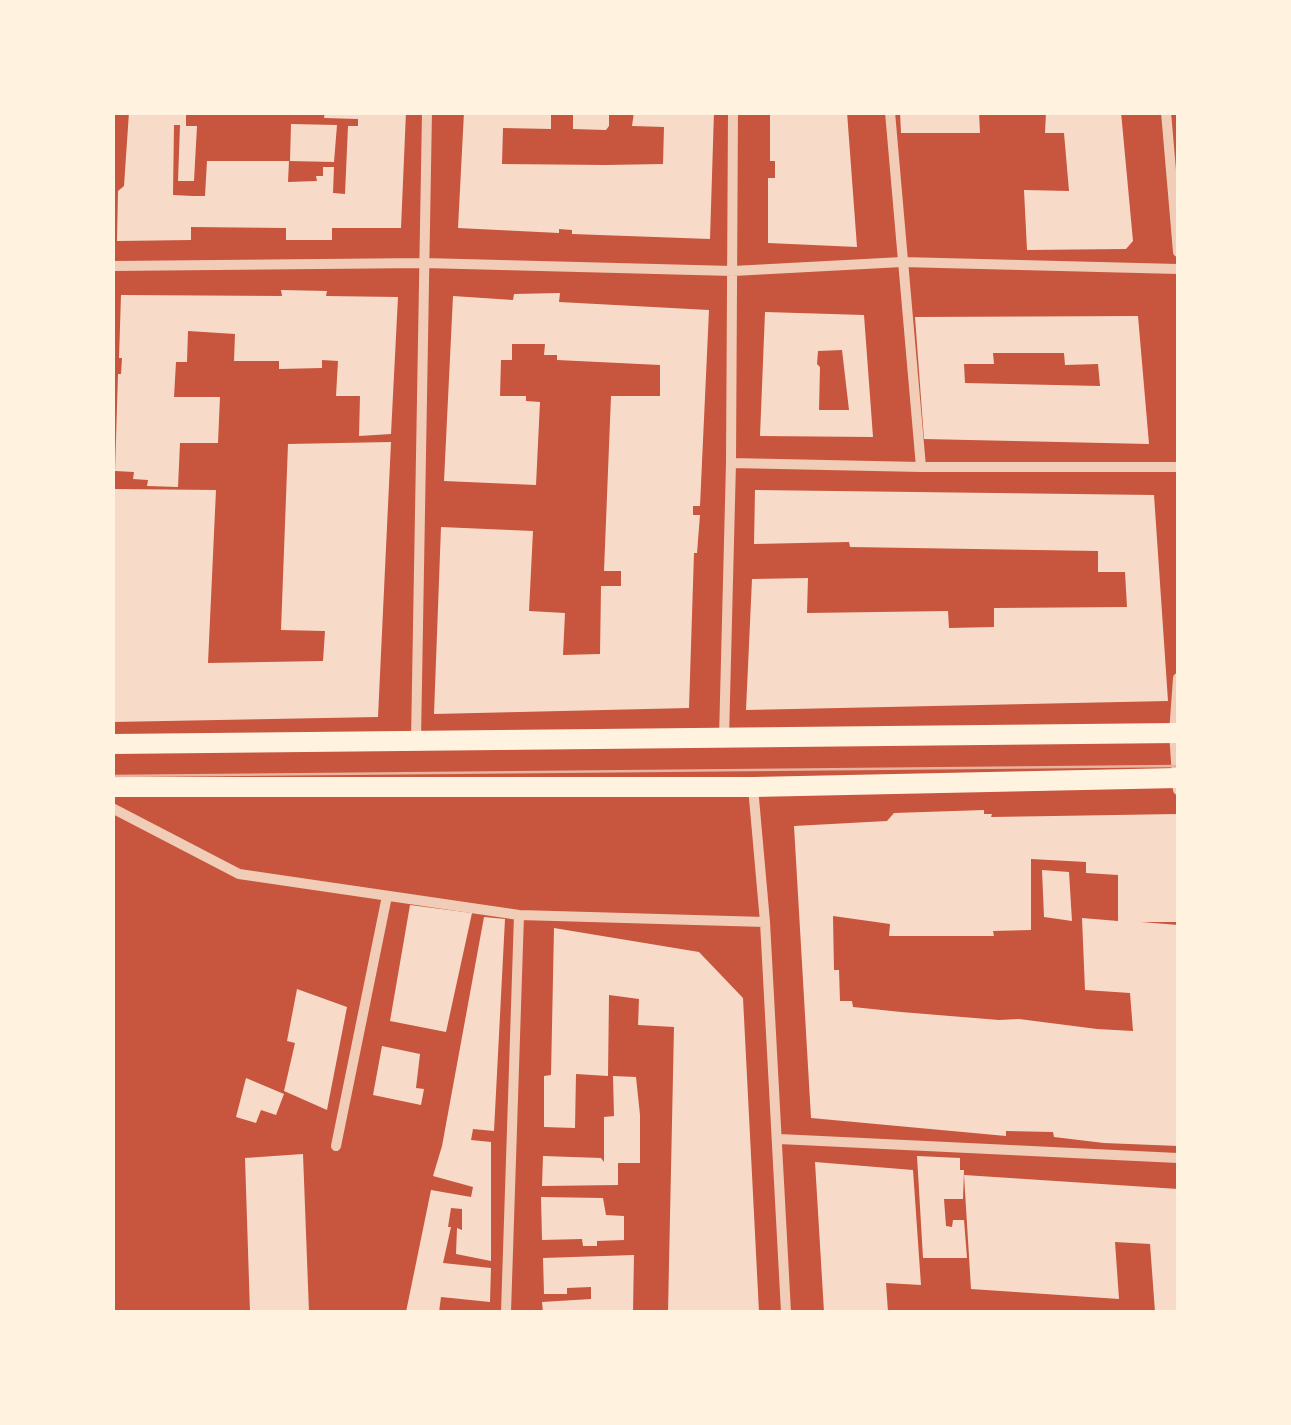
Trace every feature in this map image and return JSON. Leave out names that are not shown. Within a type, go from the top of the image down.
[{"type":"main road","points":[[112,744],[1176,733]]},
{"type":"main road","points":[[112,787],[753,787],[1178,782]]},
{"type":"street","points":[[416,741],[427,112]]},
{"type":"street","points":[[724,738],[731,463],[733,112]]},
{"type":"street","points":[[890,112],[921,467]]},
{"type":"street","points":[[1166,112],[1178,252]]},
{"type":"street","points":[[112,266],[424,263],[733,270],[902,262],[1178,269]]},
{"type":"street","points":[[731,463],[1178,467]]},
{"type":"street","points":[[1178,678],[1178,782]]},
{"type":"street","points":[[753,787],[765,922],[786,1312]]},
{"type":"street","points":[[112,808],[238,874],[519,915],[765,922]]},
{"type":"street","points":[[336,1146],[387,896]]},
{"type":"street","points":[[506,1312],[519,915]]},
{"type":"street","points":[[778,1139],[1178,1158]]},
{"type":"building","points":[[129,112],[186,112],[186,126],[197,126],[194,181],[178,181],[180,125],[174,125],[173,195],[205,196],[207,161],[289,161],[288,182],[317,181],[316,176],[323,176],[323,167],[334,167],[333,193],[345,194],[348,126],[358,126],[358,119],[324,118],[325,112],[406,112],[401,228],[332,228],[332,240],[286,240],[286,228],[191,227],[191,240],[117,241],[118,191],[124,186]]},
{"type":"building","points":[[464,112],[551,112],[551,129],[503,128],[502,164],[606,165],[663,164],[664,127],[632,126],[634,112],[714,112],[710,239],[572,234],[572,230],[559,229],[559,233],[458,228]]},
{"type":"building","points":[[573,112],[609,112],[609,126],[606,130],[573,129]]},
{"type":"building","points":[[770,112],[847,112],[857,247],[768,243],[768,178],[775,178],[775,161],[770,161]]},
{"type":"building","points":[[900,112],[979,112],[980,133],[901,133]]},
{"type":"building","points":[[1046,112],[1121,112],[1133,241],[1126,249],[1027,250],[1024,190],[1069,191],[1064,133],[1045,133]]},
{"type":"building","points":[[291,124],[337,125],[334,162],[290,161]]},
{"type":"building","points":[[281,290],[327,291],[326,296],[398,297],[391,434],[359,436],[360,396],[336,396],[338,361],[322,360],[322,368],[279,369],[279,361],[234,361],[235,334],[188,331],[187,362],[176,362],[174,397],[220,397],[218,443],[180,443],[178,487],[147,486],[148,480],[133,479],[134,472],[115,471],[118,374],[122,358],[121,295],[282,296]]},
{"type":"building","points":[[560,293],[559,302],[709,310],[700,506],[693,506],[693,515],[700,515],[694,553],[689,708],[434,714],[441,527],[533,531],[529,611],[565,613],[563,655],[600,654],[601,586],[621,586],[621,571],[604,571],[611,396],[660,396],[660,365],[557,360],[557,355],[544,355],[545,344],[512,344],[512,360],[501,360],[500,396],[526,396],[526,401],[540,402],[536,485],[444,481],[453,296],[513,300],[514,294]]},
{"type":"building","points":[[765,312],[864,315],[873,437],[760,436]],"holes":[[[842,350],[849,410],[819,410],[818,351]]]},
{"type":"building","points":[[1138,316],[1149,444],[924,439],[915,317]],"holes":[[[993,353],[1064,353],[1065,365],[1098,364],[1100,386],[965,383],[964,364],[994,364]]]},
{"type":"building","points":[[391,442],[378,717],[112,722],[114,489],[216,490],[208,663],[323,661],[325,631],[281,630],[288,444]]},
{"type":"building","points":[[755,490],[1154,495],[1168,701],[746,710],[752,579],[808,578],[807,613],[948,611],[949,628],[994,627],[994,608],[1127,607],[1125,572],[1098,572],[1098,551],[850,547],[849,542],[754,544]]},
{"type":"building","points":[[984,810],[991,817],[1177,814],[1178,922],[1141,922],[1178,925],[1178,1146],[1104,1143],[1054,1137],[1053,1132],[1006,1131],[1006,1136],[811,1118],[794,826],[887,821],[894,813]],"holes":[[[1031,859],[1086,862],[1086,873],[1118,875],[1118,921],[1082,918],[1085,990],[1130,993],[1133,1031],[901,1012],[853,1007],[852,1001],[840,1001],[839,970],[834,970],[833,916],[890,924],[889,936],[994,936],[993,931],[1031,930]]]},
{"type":"building","points":[[1042,870],[1069,872],[1072,921],[1044,917]]},
{"type":"building","points":[[410,905],[472,913],[446,1032],[390,1021]]},
{"type":"building","points":[[484,917],[505,919],[494,1131],[473,1129],[471,1140],[491,1142],[491,1261],[456,1254],[462,1209],[451,1208],[443,1263],[491,1268],[490,1302],[441,1297],[439,1312],[406,1312],[431,1190],[471,1197],[473,1187],[433,1176],[442,1146]]},
{"type":"building","points":[[554,928],[699,952],[743,998],[759,1312],[668,1312],[674,1027],[638,1025],[639,999],[609,995],[608,1076],[576,1074],[575,1128],[544,1127],[544,1076],[551,1075]]},
{"type":"building","points":[[297,989],[347,1007],[327,1110],[284,1091],[295,1043],[287,1041]]},
{"type":"building","points":[[382,1046],[420,1054],[416,1088],[424,1089],[421,1105],[373,1095]]},
{"type":"building","points":[[613,1076],[636,1077],[640,1163],[618,1163],[618,1185],[542,1186],[543,1156],[601,1158],[604,1162],[604,1117],[614,1116]]},
{"type":"building","points":[[246,1078],[284,1094],[276,1115],[261,1110],[256,1123],[236,1117]]},
{"type":"building","points":[[303,1154],[309,1312],[250,1312],[245,1158]]},
{"type":"building","points":[[917,1156],[960,1158],[960,1170],[964,1170],[963,1199],[944,1199],[946,1226],[952,1227],[953,1220],[964,1220],[967,1258],[923,1258]]},
{"type":"building","points":[[815,1162],[913,1170],[921,1285],[886,1283],[888,1312],[824,1312]]},
{"type":"building","points":[[964,1175],[1178,1189],[1178,1312],[1155,1312],[1150,1244],[1115,1242],[1119,1299],[971,1289]]},
{"type":"building","points":[[541,1197],[603,1198],[606,1215],[624,1216],[624,1240],[583,1246],[582,1239],[542,1240]]},
{"type":"building","points":[[634,1255],[633,1312],[543,1312],[542,1302],[591,1299],[591,1287],[567,1288],[567,1294],[544,1294],[543,1258]]},
{"type":"tram line","points":[[112,776],[1178,766]]}]
